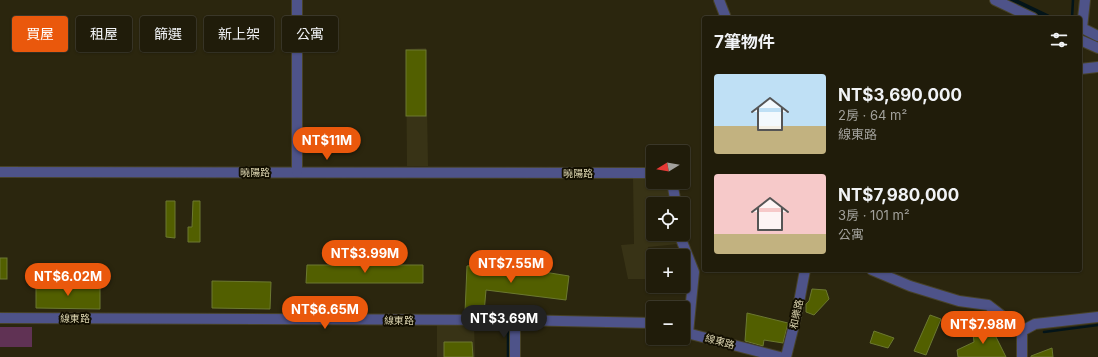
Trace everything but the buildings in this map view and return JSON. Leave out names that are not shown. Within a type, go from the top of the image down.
[{"type":"street","points":[[297,0],[297,172]]},
{"type":"street","points":[[719,0],[725,16]]},
{"type":"street","points":[[995,0],[1030,16]]},
{"type":"street","points":[[1085,0],[1082,28],[1098,36]]},
{"type":"street","points":[[1082,41],[1098,48]]},
{"type":"street","points":[[1082,69],[1098,67]]},
{"type":"street","name":"曉陽路","points":[[0,172],[646,173]]},
{"type":"street","points":[[682,241],[694,272],[690,301]]},
{"type":"street","name":"和樂路","points":[[786,357],[797,313],[805,272]]},
{"type":"street","points":[[877,272],[910,286],[959,301],[988,305],[1022,331]]},
{"type":"street","points":[[1022,331],[1035,324],[1098,317]]},
{"type":"street","name":"線東路","points":[[0,318],[515,320],[646,323]]},
{"type":"street","points":[[515,320],[515,357]]},
{"type":"street","points":[[1022,331],[1022,357]]},
{"type":"street","name":"線東路","points":[[690,333],[780,357]]},
{"type":"shaded area","points":[[426,48],[428,166],[407,166],[406,49]]},
{"type":"shaded area","points":[[633,177],[646,177],[646,189],[673,189],[673,197],[646,197],[646,241],[678,241],[678,244],[648,247],[648,249],[646,249],[646,279],[628,279],[621,245],[634,244]]},
{"type":"shaded area","points":[[437,325],[474,325],[475,357],[437,357]]},
{"type":"shaded area","points":[[0,327],[32,327],[32,347],[0,347]]},
{"type":"waterway","points":[[1009,0],[1043,16]]},
{"type":"waterway","points":[[1072,16],[1073,0]]},
{"type":"waterway","points":[[1082,35],[1098,42]]},
{"type":"waterway","points":[[1044,332],[1098,325]]},
{"type":"waterway","points":[[508,327],[508,357]]}]
